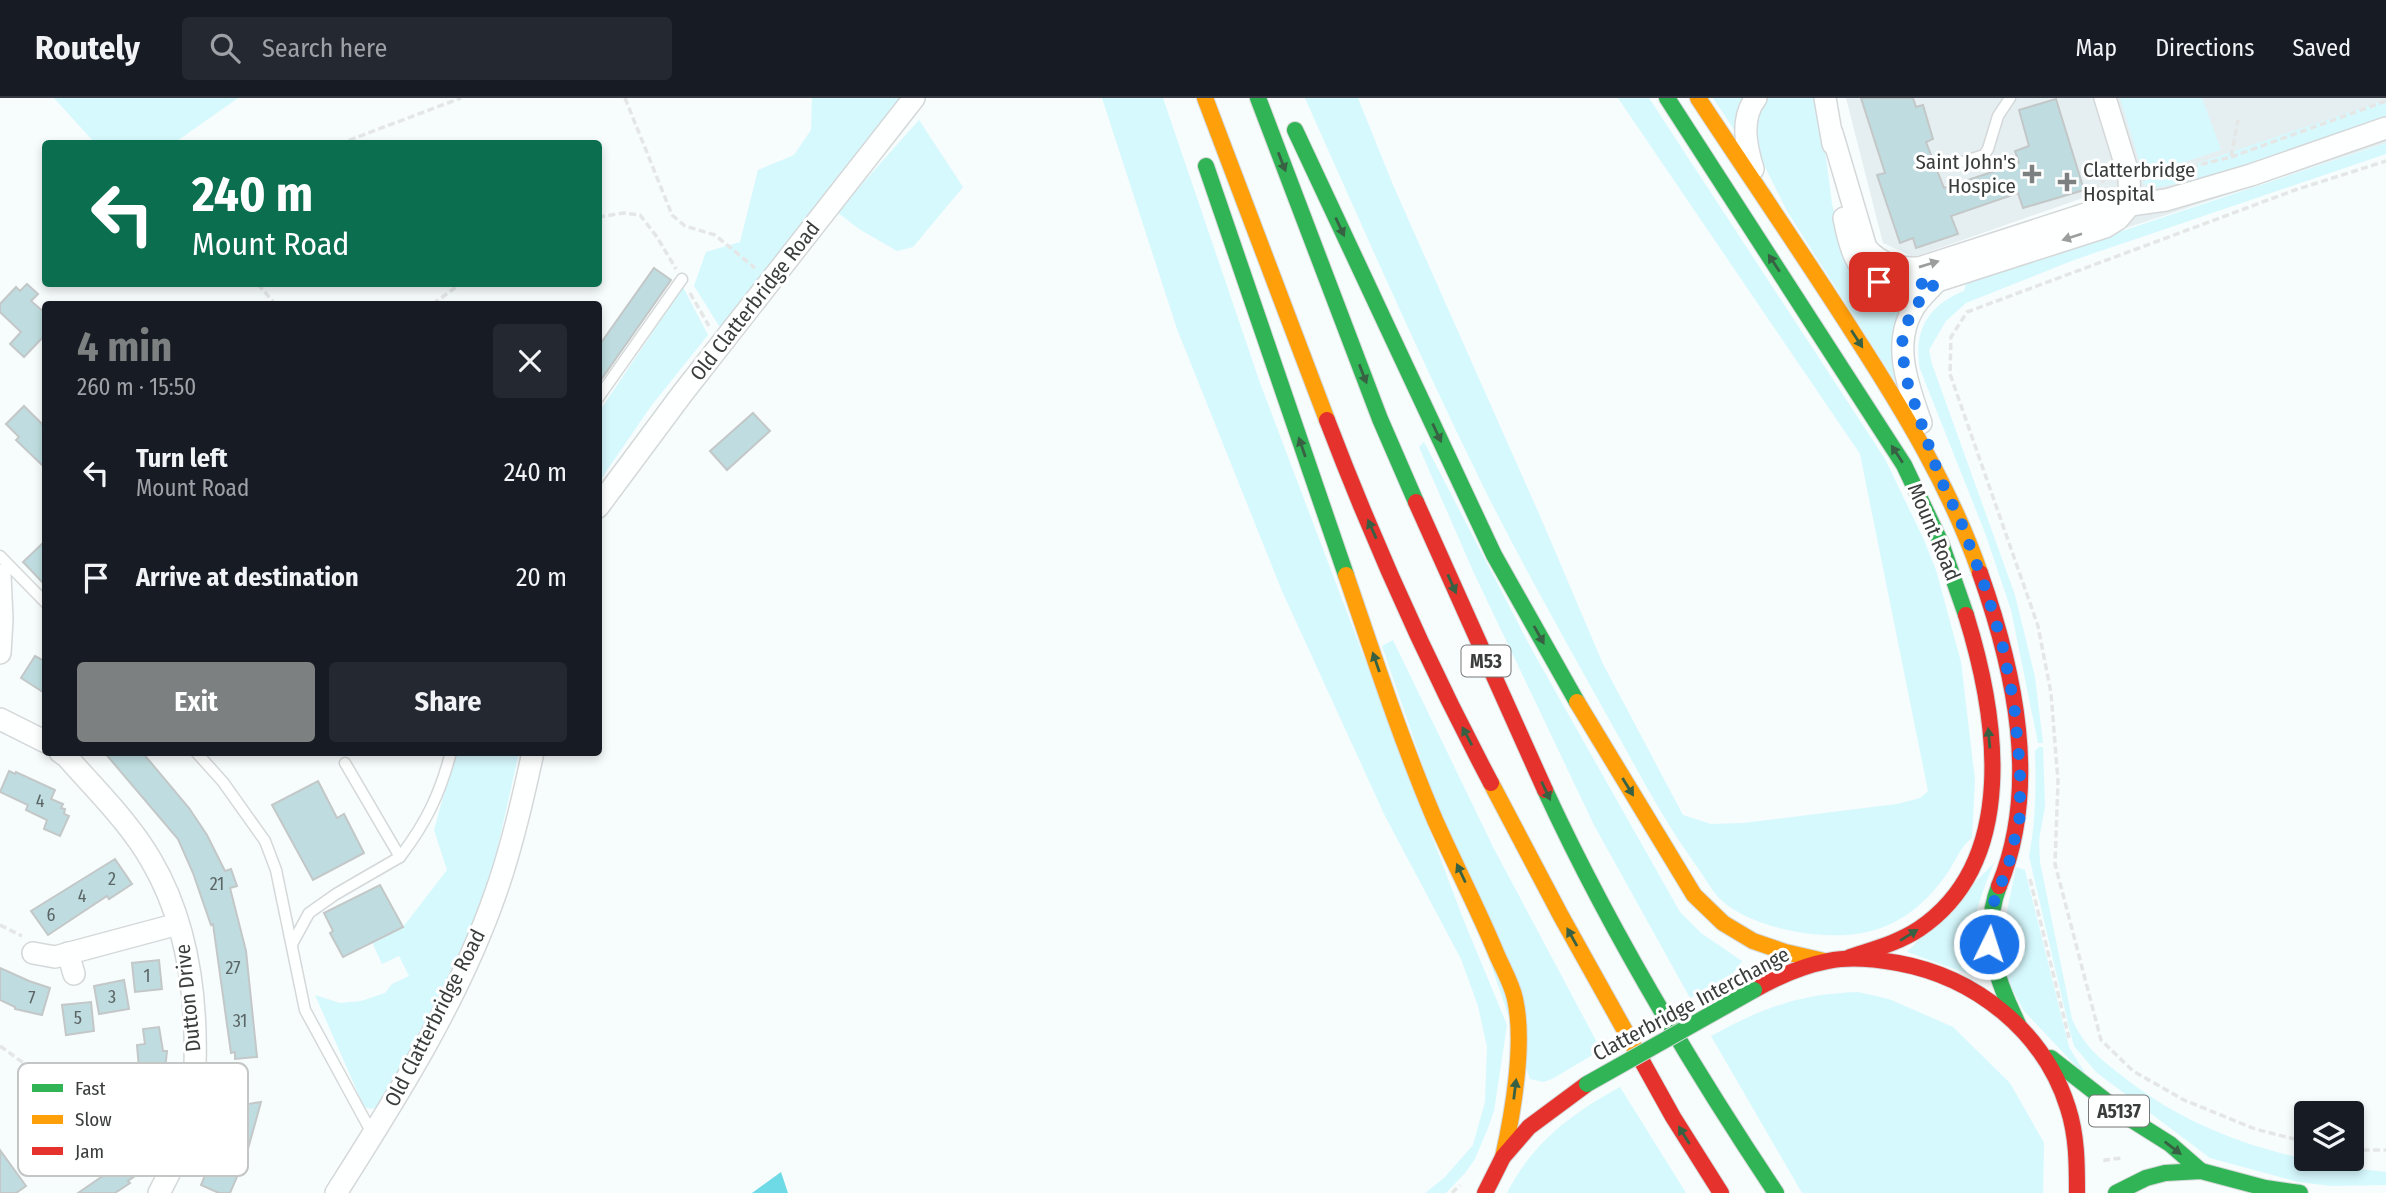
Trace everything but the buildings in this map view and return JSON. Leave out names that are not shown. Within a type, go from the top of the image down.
[{"type":"main road","name":"M53","points":[[1205,98],[1353,488],[1458,720],[1567,928],[1673,1116],[1721,1193]]},
{"type":"main road","name":"M53","points":[[1258,98],[1380,419],[1487,664],[1569,842],[1633,963],[1731,1125],[1776,1193]]},
{"type":"main road","name":"Mount Road","points":[[1667,98],[1904,465],[1935,529],[1959,591],[1984,690],[1992,791],[1985,841],[1972,873],[1958,893],[1924,926],[1898,942],[1845,959]]},
{"type":"main road","name":"Mount Road","points":[[1698,98],[1888,387],[1939,476],[1961,522],[1985,587],[2002,643],[2014,704],[2020,767],[2020,816],[2009,863],[1992,907],[1989,925],[1993,965],[2000,988],[2018,1024]]},
{"type":"main road","points":[[1286,111],[1494,555],[1592,729],[1694,895],[1709,912],[1745,938],[1797,956],[1824,961]]},
{"type":"main road","points":[[1199,146],[1390,704],[1435,819],[1515,999],[1517,1071],[1511,1122],[1503,1157]]},
{"type":"main road","name":"Clatterbridge Interchange","points":[[1485,1193],[1503,1157],[1529,1127],[1587,1084],[1794,970],[1824,961],[1845,959],[1896,961],[1939,973],[1988,998],[2018,1024],[2040,1049],[2062,1091],[2076,1142],[2077,1193]]},
{"type":"main road","name":"A5137","points":[[2040,1049],[2124,1115],[2170,1144],[2210,1180]]},
{"type":"main road","name":"A5137","points":[[2116,1193],[2165,1172],[2300,1193]]},
{"type":"street","name":"Old Clatterbridge Road","points":[[602,501],[914,98]]},
{"type":"street","points":[[1756,98],[1745,128],[1747,149],[1758,187]]},
{"type":"street","points":[[1825,98],[1850,248],[1866,274],[1879,282],[1908,287],[1937,281],[2105,227],[2118,219],[2130,205],[2129,176],[2105,98]]},
{"type":"street","points":[[1832,132],[1866,248],[1875,258],[1899,268],[1919,268],[2101,209],[2166,200],[2227,182],[2386,128]]},
{"type":"street","name":"Mount Road","points":[[1937,281],[1911,311],[1901,346],[1907,381],[1939,476]]},
{"type":"street","points":[[0,575],[0,653]]},
{"type":"street","points":[[0,719],[42,740]]},
{"type":"street","name":"Dutton Drive","points":[[66,756],[121,818],[151,859],[169,895],[185,948],[196,1031],[195,1063]]},
{"type":"street","name":"Old Clatterbridge Road","points":[[336,1193],[434,1029],[479,937],[497,890],[532,756]]},
{"type":"street","points":[[33,953],[55,957],[178,924]]},
{"type":"street","points":[[68,953],[74,974]]},
{"type":"street","name":"Dutton Drive","points":[[159,1193],[168,1176]]},
{"type":"lane","points":[[1956,164],[1984,155],[1998,116],[2010,98]]},
{"type":"lane","points":[[602,392],[682,279]]},
{"type":"lane","points":[[0,556],[42,599]]},
{"type":"lane","points":[[200,756],[223,782],[265,841],[276,870],[305,1010],[373,1135]]},
{"type":"lane","points":[[292,944],[309,913],[400,857],[421,829],[442,787],[450,756]]},
{"type":"lane","points":[[345,763],[400,857]]},
{"type":"path","points":[[351,140],[461,98]]},
{"type":"path","points":[[625,98],[672,215],[685,226],[715,235],[770,281]]},
{"type":"path","points":[[2231,157],[2386,101]]},
{"type":"path","points":[[2294,1139],[2255,1129],[2184,1100],[2133,1071],[2101,1040],[2055,864],[2057,781],[2051,693],[2038,626],[1950,374],[1951,337],[1967,312],[2295,190],[2386,161]]},
{"type":"path","points":[[602,216],[624,213],[640,215],[657,237],[720,345]]},
{"type":"path","points":[[261,287],[272,301]]},
{"type":"path","points":[[437,301],[456,287]]},
{"type":"path","points":[[0,1046],[23,1063]]},
{"type":"path","points":[[2364,1150],[2386,1150]]},
{"type":"shaded area","points":[[54,98],[238,98],[178,140],[92,140]]},
{"type":"shaded area","points":[[812,98],[908,98],[721,329],[694,286],[706,252],[740,242],[758,170],[794,155],[811,130]]},
{"type":"shaded area","points":[[1102,98],[1163,98],[1260,383],[1464,921],[1507,1025],[1494,1111],[1488,1128],[1475,1159],[1446,1193],[1425,1193],[1444,1178],[1473,1145],[1485,1102],[1487,1047],[1478,1006],[1461,959],[1385,816],[1282,591],[1177,329]]},
{"type":"shaded area","points":[[1305,98],[1358,98],[1393,185],[1603,664],[1683,815],[1711,824],[1743,823],[1897,804],[1920,798],[1928,791],[1860,454],[1618,98],[1649,98],[1885,459],[1936,570],[1961,662],[1975,780],[1972,838],[1931,894],[1911,912],[1889,925],[1862,933],[1807,933],[1786,930],[1748,917],[1732,908],[1713,891],[1649,792],[1498,516],[1415,343]]},
{"type":"shaded area","points":[[1713,98],[1745,98],[1735,131]]},
{"type":"shaded area","points":[[1766,98],[1815,98],[1822,125],[1832,204],[1841,238],[1910,298],[1902,392],[1787,211],[1760,157],[1755,140],[1755,117]]},
{"type":"shaded area","name":"Clatterbridge Hospital","points":[[1846,98],[2386,98],[2386,143],[2114,232],[2100,192],[1914,257],[1883,243]]},
{"type":"shaded area","points":[[2120,98],[2202,98],[2221,150],[2145,175]]},
{"type":"shaded area","points":[[2386,100],[2386,119],[2285,153],[2186,182],[2159,187],[2147,186],[2142,182]]},
{"type":"shaded area","points":[[919,120],[963,187],[913,247],[897,251],[859,229],[837,212]]},
{"type":"shaded area","points":[[2386,143],[2386,154],[2074,260],[1966,303],[1946,321],[1929,350],[2015,595],[2035,677],[2043,743],[2038,743],[2011,610],[1985,533],[1920,369],[1919,343],[1926,321],[1941,304],[1964,291],[1966,283]]},
{"type":"shaded area","points":[[683,287],[708,335],[651,406],[602,478],[602,408]]},
{"type":"shaded area","points":[[1424,442],[1532,650],[1680,912],[1701,933],[1742,961],[1733,973],[1690,998],[1594,825],[1473,571],[1419,447]]},
{"type":"shaded area","points":[[1393,640],[1494,849],[1601,1050],[1552,1079],[1543,1082],[1530,1079],[1382,646]]},
{"type":"shaded area","points":[[2043,747],[2045,806],[2039,840],[2040,862],[2072,1019],[2087,1044],[2121,1075],[2181,1114],[2246,1143],[2294,1156],[2294,1171],[2364,1169],[2386,1172],[2386,1185],[2331,1186],[2298,1182],[2210,1158],[2096,1072],[2074,1046],[2029,856],[2035,804],[2035,751]]},
{"type":"shaded area","points":[[454,756],[518,756],[490,881],[476,925],[417,1048],[382,1106],[371,1109],[364,1107],[315,995],[340,1003],[361,1001],[385,993],[392,984],[409,976],[399,956],[382,964],[372,942],[403,927],[447,870],[434,830]]},
{"type":"shaded area","points":[[1994,863],[1975,919],[1974,947],[1980,978],[1907,952]]},
{"type":"shaded area","points":[[2016,867],[2025,870],[2069,1047],[2090,1081],[2024,1011],[1997,961]]},
{"type":"shaded area","points":[[1858,992],[1889,999],[1953,1027],[2010,1083],[2044,1143],[2043,1193],[1802,1193],[1711,1036],[1782,1004],[1817,996]]},
{"type":"shaded area","points":[[1620,1087],[1686,1193],[1507,1193],[1541,1144],[1585,1108]]},
{"type":"water","points":[[781,1172],[788,1193],[752,1193]]},
{"type":"traffic: fast","points":[[1258,98],[1380,419],[1416,502]]},
{"type":"traffic: fast","points":[[1667,98],[1904,465],[1941,543],[1966,615]]},
{"type":"traffic: fast","points":[[1295,130],[1494,555],[1577,702]]},
{"type":"traffic: fast","points":[[1206,166],[1346,575]]},
{"type":"traffic: fast","points":[[1545,790],[1596,894],[1653,996],[1776,1193]]},
{"type":"traffic: fast","points":[[1999,886],[1991,922],[1993,957],[1997,974],[2018,1024]]},
{"type":"traffic: fast","points":[[1587,1084],[1754,990]]},
{"type":"traffic: fast","points":[[2051,1058],[2124,1115],[2170,1144],[2201,1171]]},
{"type":"traffic: fast","points":[[2116,1193],[2146,1178],[2165,1173],[2201,1171],[2265,1188],[2300,1193]]},
{"type":"traffic: slow","points":[[1205,98],[1327,420]]},
{"type":"traffic: slow","points":[[1698,98],[1835,304],[1907,420],[1955,510],[1980,573]]},
{"type":"traffic: slow","points":[[1346,575],[1388,698],[1435,820],[1514,993],[1518,1017],[1518,1057],[1514,1099],[1503,1157]]},
{"type":"traffic: slow","points":[[1577,702],[1694,895],[1723,923],[1753,941],[1824,961]]},
{"type":"traffic: slow","points":[[1491,783],[1643,1063]]},
{"type":"traffic: jam","points":[[1327,420],[1403,604],[1491,783]]},
{"type":"traffic: jam","points":[[1416,502],[1545,790]]},
{"type":"traffic: jam","points":[[1980,573],[2003,650],[2018,730],[2018,809],[2011,848],[1999,886]]},
{"type":"traffic: jam","points":[[1850,957],[1894,942],[1919,929],[1951,900],[1973,865],[1986,826],[1992,784],[1991,740],[1986,697],[1966,615]]},
{"type":"traffic: jam","points":[[1754,990],[1809,966],[1854,958],[1898,963],[1926,970],[1979,995],[2003,1012],[2024,1032],[2057,1080],[2073,1129],[2077,1193]]},
{"type":"traffic: jam","points":[[1643,1063],[1721,1193]]},
{"type":"traffic: jam","points":[[1485,1193],[1503,1157],[1529,1127],[1587,1084]]},
{"type":"place","name":"Saint John's Hospice","points":[[2032,174]]},
{"type":"place","name":"Clatterbridge Hospital","points":[[2067,182]]},
{"type":"route","points":[[1879,282],[1908,287],[1937,281],[1911,311],[1901,346],[1907,381],[1939,476],[1961,522],[1985,587],[2002,643],[2014,704],[2020,767],[2020,816],[2009,863],[1992,907],[1989,944]]}]
